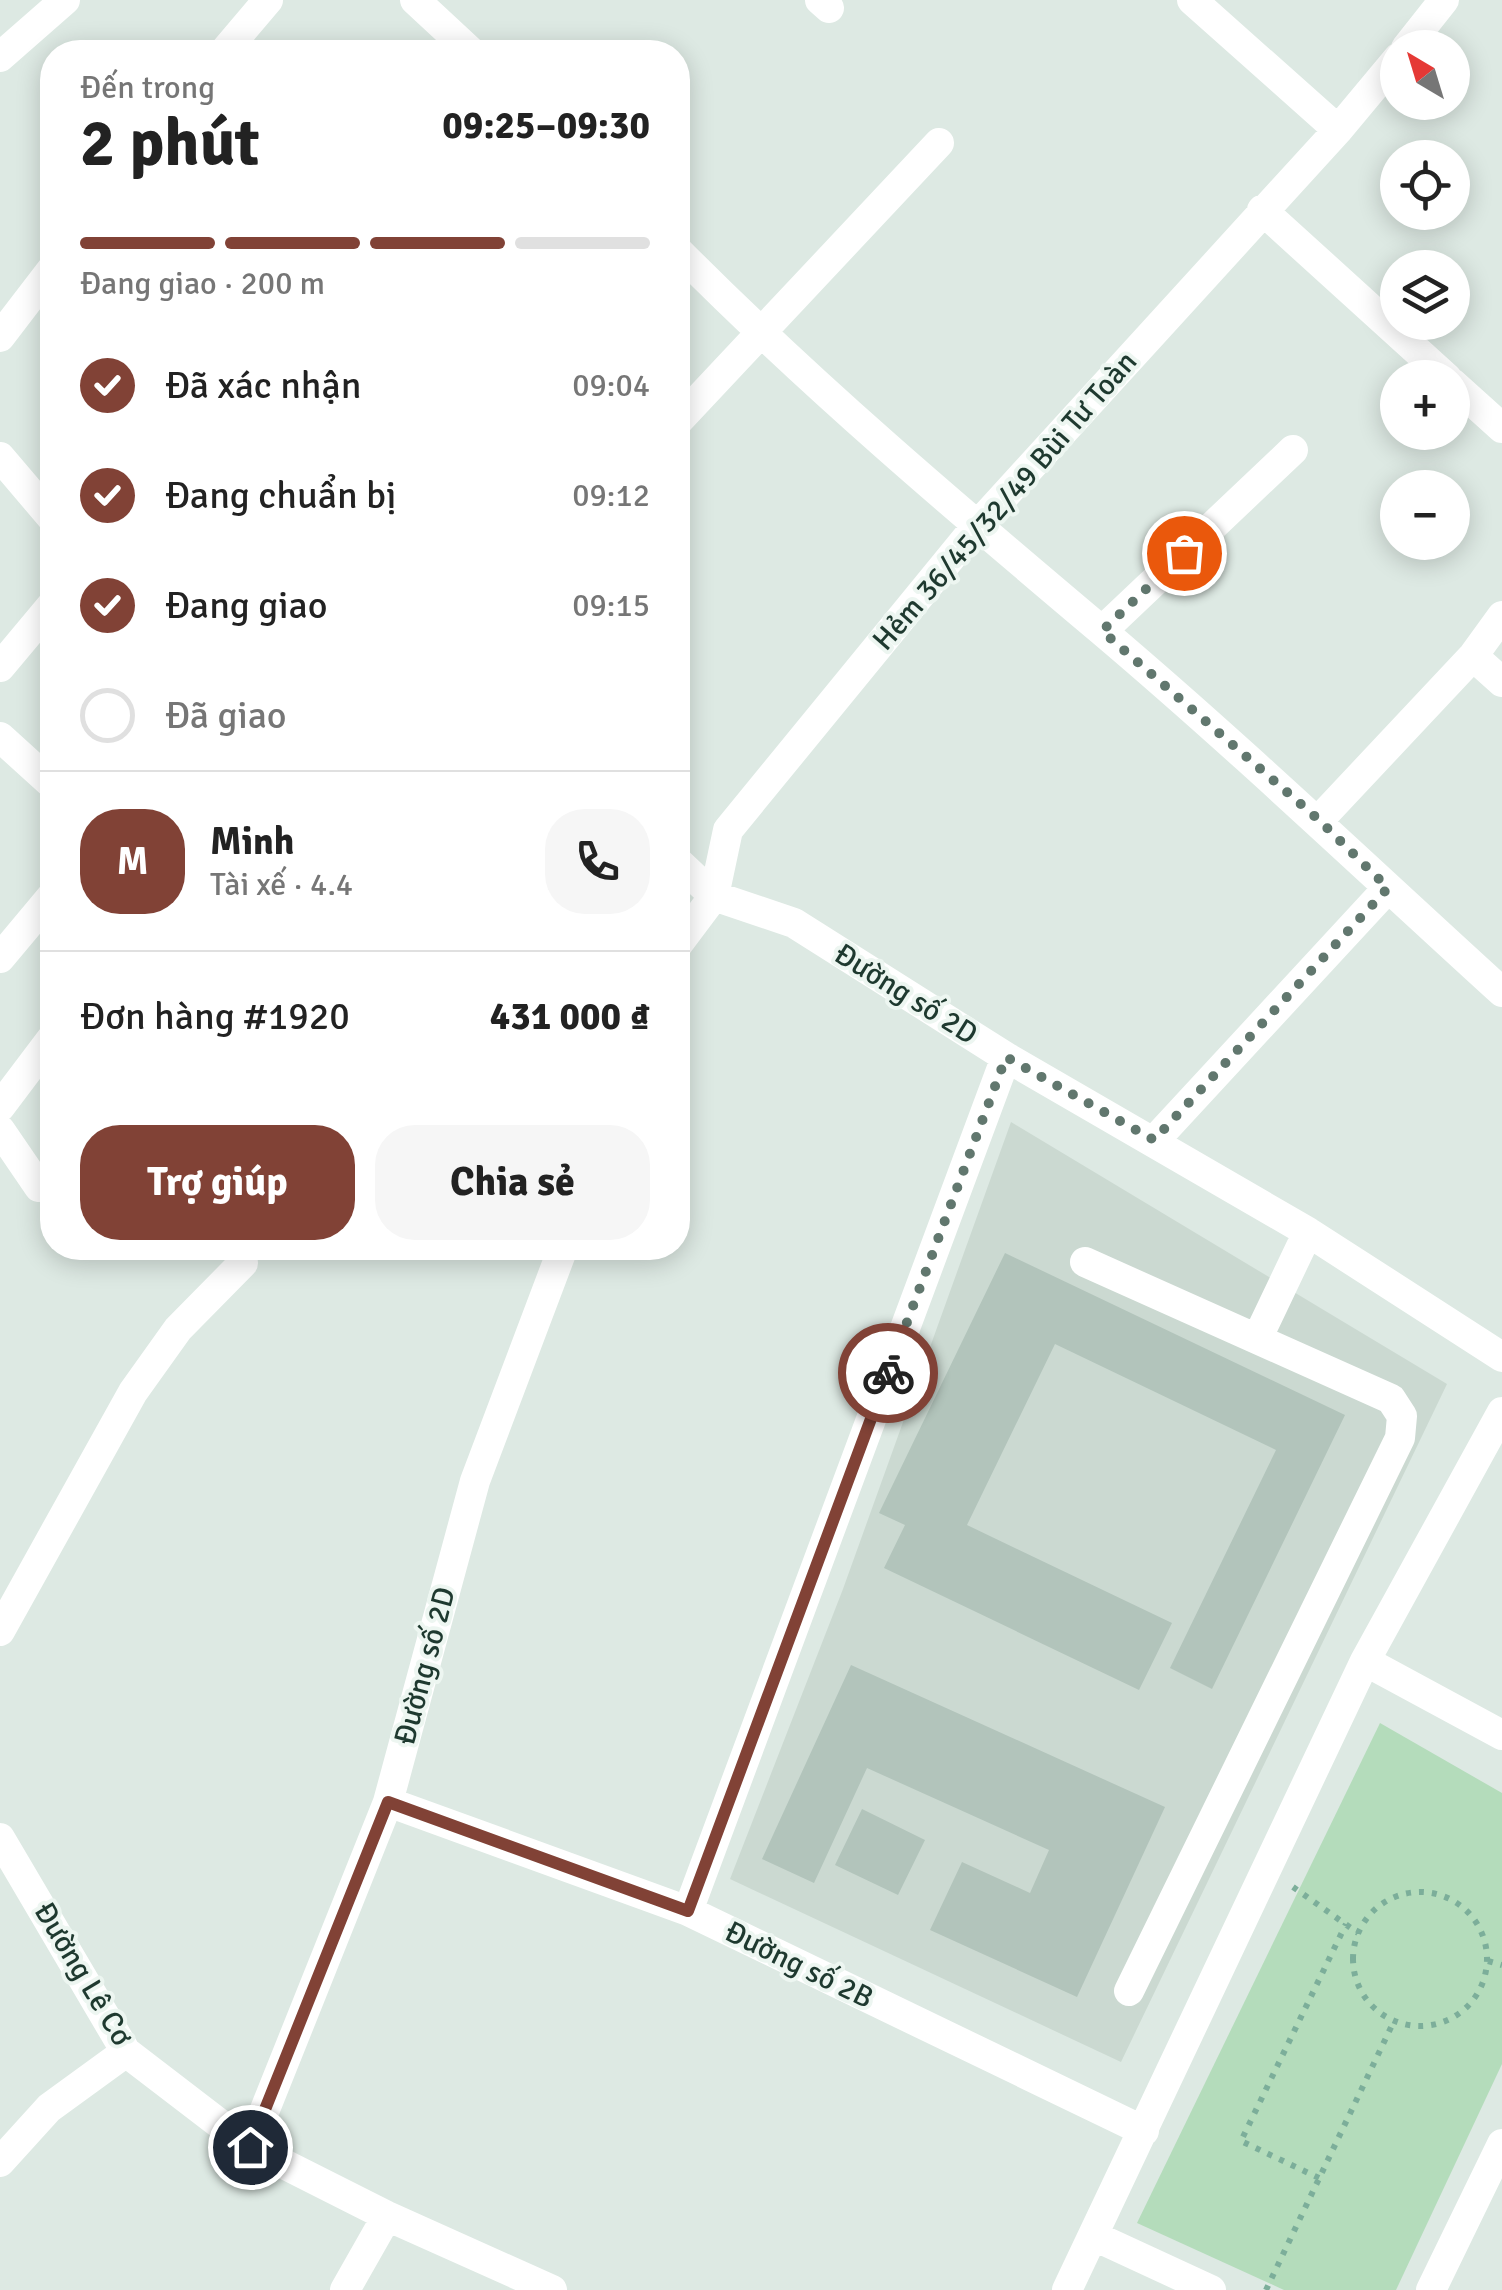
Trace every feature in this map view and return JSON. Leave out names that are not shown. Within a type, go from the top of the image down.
[{"type":"street","points":[[0,57],[65,0]]},
{"type":"street","points":[[234,40],[268,0]]},
{"type":"street","points":[[415,0],[458,40]]},
{"type":"street","points":[[1192,0],[1338,130]]},
{"type":"street","points":[[1420,30],[1444,0]]},
{"type":"street","name":"Hẻm 36/45/32/49 Bùi Tư Toàn","points":[[714,896],[728,830],[975,528],[1380,80]]},
{"type":"street","points":[[690,408],[938,142]]},
{"type":"street","points":[[1262,210],[1426,360]]},
{"type":"street","points":[[690,263],[761,334],[975,528],[1102,631],[1319,820],[1502,992]]},
{"type":"street","points":[[0,337],[40,292]]},
{"type":"street","points":[[1470,399],[1502,428]]},
{"type":"street","points":[[1102,631],[1292,450]]},
{"type":"street","points":[[0,456],[40,504]]},
{"type":"street","points":[[1319,820],[1474,656],[1502,616]]},
{"type":"street","points":[[0,667],[40,619]]},
{"type":"street","points":[[1474,656],[1502,682]]},
{"type":"street","points":[[0,737],[40,773]]},
{"type":"street","points":[[690,873],[714,896],[690,928]]},
{"type":"street","points":[[1154,1140],[1388,888]]},
{"type":"street","name":"Đường số 2D","points":[[714,896],[794,923],[1006,1057],[1308,1232],[1502,1357]]},
{"type":"street","points":[[0,958],[40,910]]},
{"type":"street","points":[[0,1107],[40,1054]]},
{"type":"street","points":[[688,1911],[1006,1057]]},
{"type":"street","points":[[0,1130],[40,1187]]},
{"type":"street","points":[[1258,1338],[1308,1232]]},
{"type":"street","name":"Đường số 2D","points":[[250,2147],[388,1802],[474,1482],[558,1260]]},
{"type":"street","points":[[1085,1262],[1391,1398],[1402,1416],[1400,1438],[1129,1991]]},
{"type":"street","points":[[0,1630],[134,1392],[178,1329],[243,1263]]},
{"type":"street","points":[[1067,2290],[1365,1661],[1502,1412]]},
{"type":"street","points":[[1365,1661],[1502,1735]]},
{"type":"street","name":"Đường số 2B","points":[[388,1802],[688,1911],[1144,2131]]},
{"type":"street","name":"Đường Lê Cơ","points":[[0,1838],[126,2052],[250,2147],[386,2216],[552,2290]]},
{"type":"street","points":[[0,2162],[49,2108],[126,2052]]},
{"type":"street","points":[[1432,2290],[1502,2144]]},
{"type":"street","points":[[345,2290],[386,2216]]},
{"type":"street","points":[[1094,2236],[1211,2290]]},
{"type":"path","points":[[1267,1869],[1358,1932]]},
{"type":"path","points":[[1412,1891],[1436,1892],[1457,1902],[1475,1918],[1486,1938],[1488,1962],[1483,1984],[1472,2003],[1436,2025],[1394,2022],[1376,2010],[1358,1984],[1352,1953],[1358,1932],[1371,1913],[1390,1898],[1412,1891]]},
{"type":"path","points":[[1319,2178],[1242,2141],[1346,1924]]},
{"type":"path","points":[[1488,1962],[1502,1965]]},
{"type":"path","points":[[1266,2290],[1394,2022]]},
{"type":"shaded area","points":[[1011,1122],[1447,1384],[1121,2062],[730,1879],[843,1589]]},
{"type":"green space","points":[[1380,1723],[1502,1793],[1502,2064],[1396,2290],[1284,2290],[1137,2223]]},
{"type":"building","points":[[1005,1253],[1345,1415],[1212,1689],[1170,1668],[1276,1450],[1055,1344],[967,1525],[1172,1623],[1139,1690],[884,1568],[905,1525],[879,1513]]},
{"type":"building","points":[[851,1665],[1165,1807],[1077,1997],[930,1930],[962,1862],[1030,1893],[1049,1850],[867,1768],[814,1883],[762,1859]]},
{"type":"building","points":[[862,1809],[925,1840],[898,1895],[835,1865]]},
{"type":"way so far","points":[[888,1373],[1006,1057],[1154,1140],[1388,888],[1319,820],[1102,631],[1184,553]]},
{"type":"route","points":[[250,2147],[388,1802],[688,1911],[888,1373]]}]
